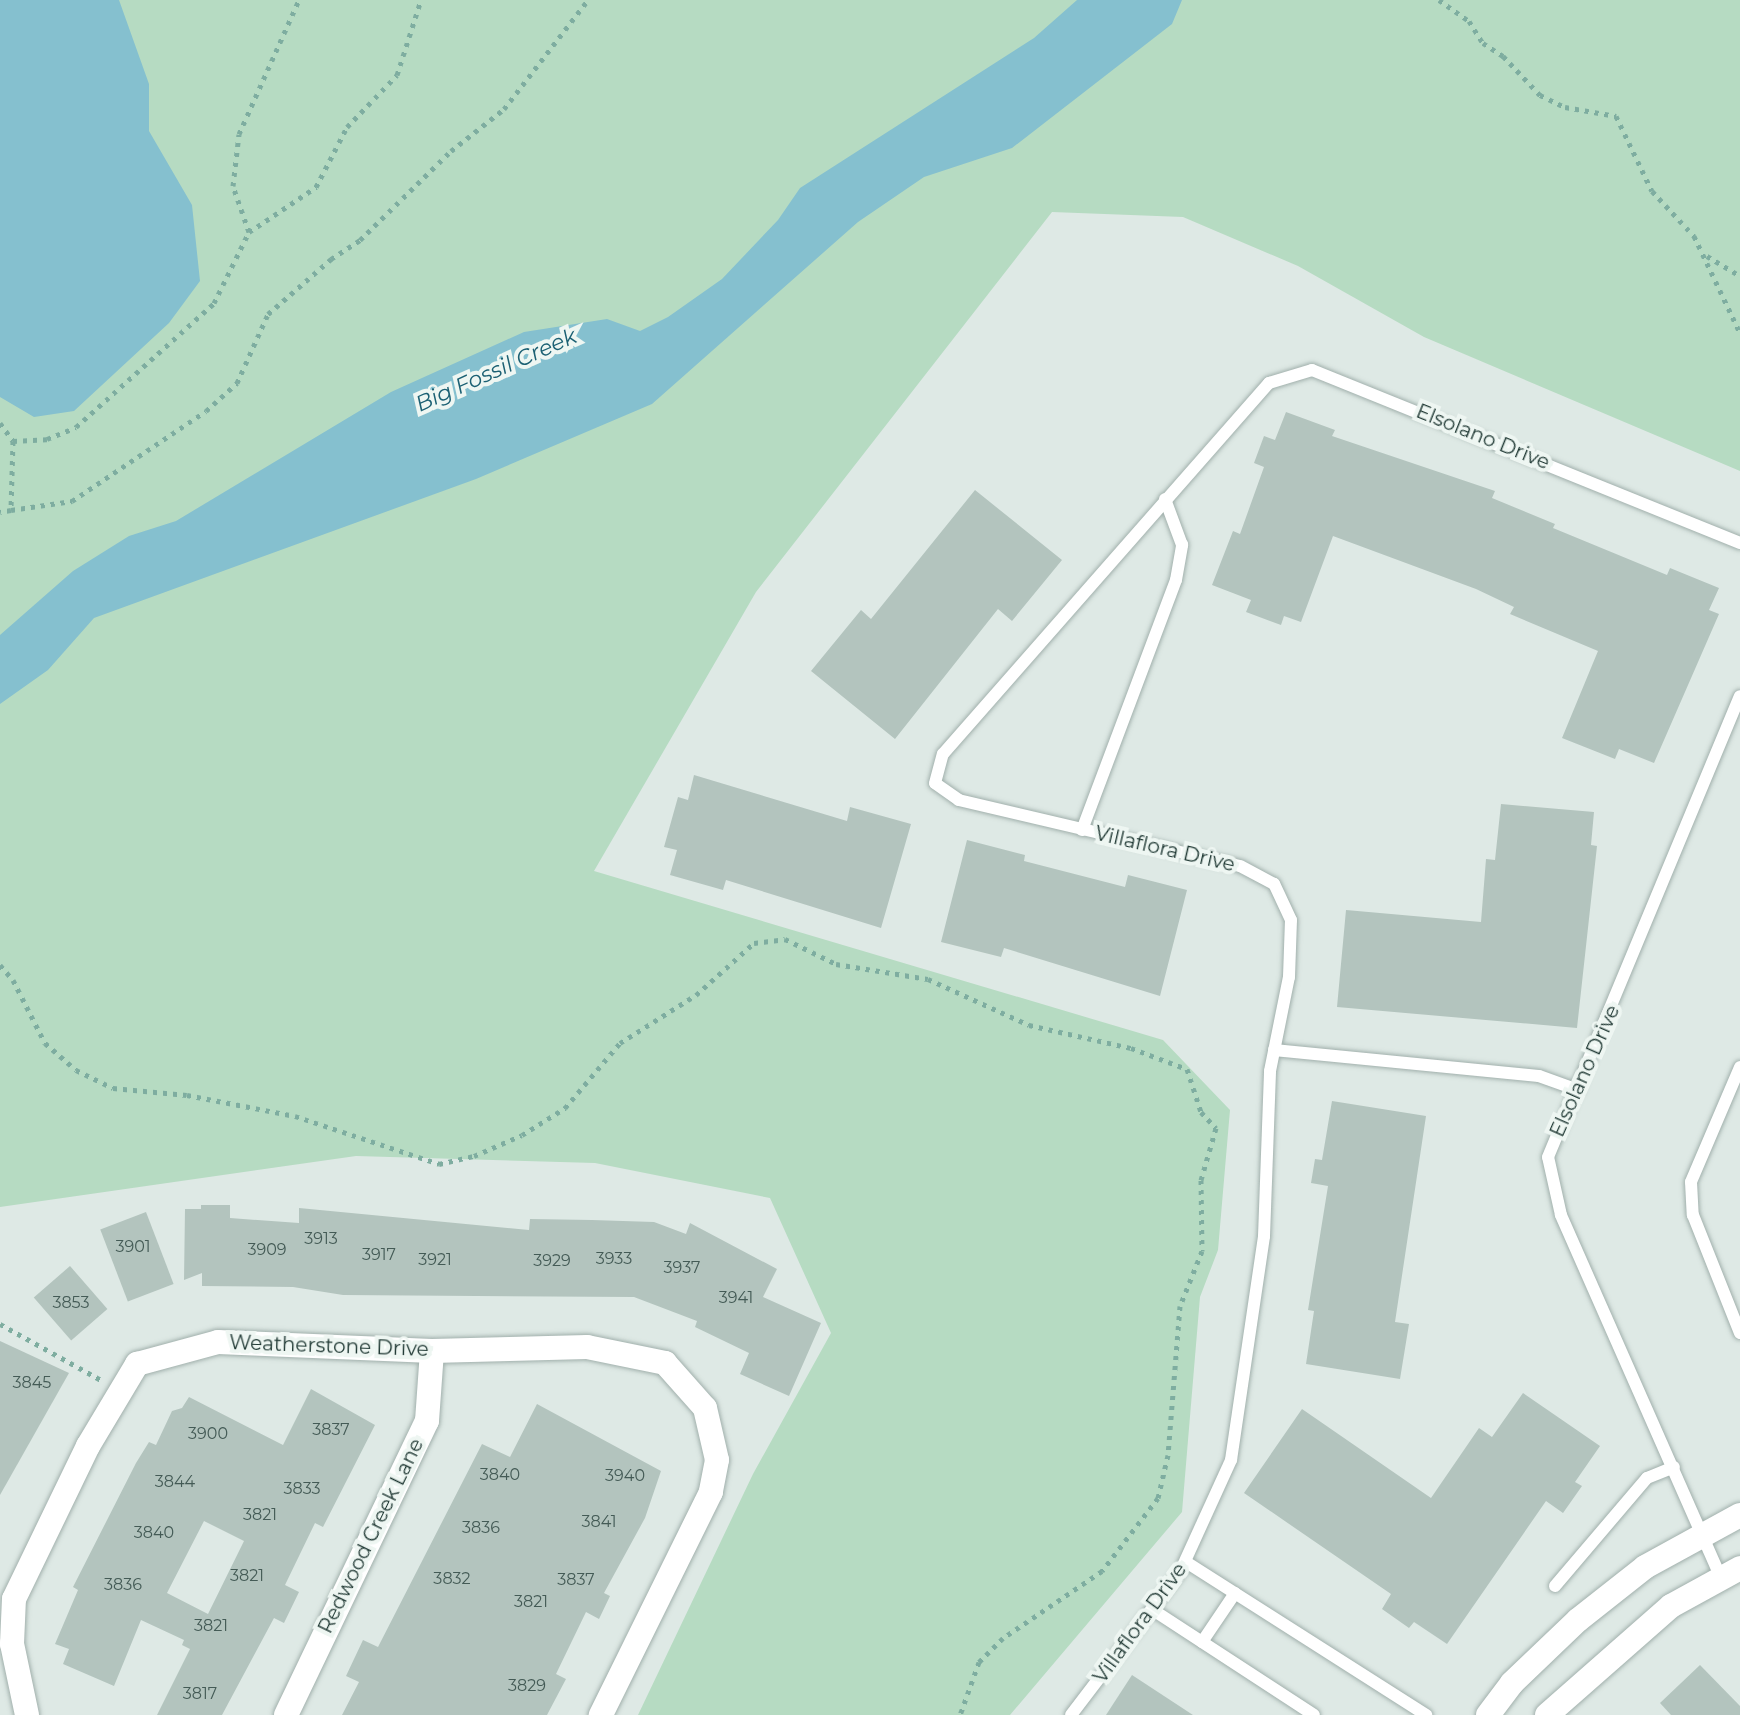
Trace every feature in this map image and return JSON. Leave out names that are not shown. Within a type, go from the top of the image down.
[{"type":"street","name":"Weatherstone Drive","points":[[27,1715],[12,1644],[14,1599],[119,1390],[137,1364],[218,1342],[432,1351],[587,1347],[665,1363],[705,1408],[717,1460],[711,1492],[601,1715]]},
{"type":"street","name":"Redwood Creek Lane","points":[[286,1715],[427,1421],[432,1351]]},
{"type":"street","points":[[1488,1715],[1512,1683],[1578,1620],[1645,1567],[1740,1515]]},
{"type":"street","points":[[1547,1715],[1671,1606],[1730,1573]]},
{"type":"lane","name":"Villaflora Drive","points":[[1071,1715],[1153,1610],[1186,1562],[1231,1460],[1246,1383],[1264,1236],[1274,1050],[1289,977],[1291,920],[1274,884],[1240,866],[959,800],[935,783],[943,754],[1269,383],[1312,370]]},
{"type":"lane","name":"Elsolano Drive","points":[[1312,370],[1740,543]]},
{"type":"lane","points":[[1082,830],[1176,580],[1182,545],[1165,499]]},
{"type":"lane","name":"Elsolano Drive","points":[[1730,1573],[1704,1533],[1561,1215],[1548,1157],[1740,696]]},
{"type":"lane","points":[[1274,1050],[1539,1076],[1578,1090]]},
{"type":"lane","points":[[1740,1067],[1691,1182],[1693,1215],[1740,1333]]},
{"type":"lane","points":[[1555,1586],[1647,1478],[1674,1467]]},
{"type":"lane","points":[[1186,1562],[1426,1715]]},
{"type":"lane","points":[[1202,1642],[1235,1593]]},
{"type":"lane","points":[[1153,1610],[1314,1715]]},
{"type":"path","points":[[249,232],[233,186],[239,134],[299,0]]},
{"type":"path","points":[[13,441],[47,439],[76,427],[214,303],[249,232],[316,187],[347,127],[397,75],[421,0]]},
{"type":"path","points":[[0,512],[72,501],[206,411],[237,383],[268,314],[331,259],[360,240],[451,151],[504,109],[588,0]]},
{"type":"path","points":[[1439,0],[1469,21],[1483,43],[1503,56],[1540,95],[1565,107],[1616,116],[1652,191],[1705,255],[1740,333]]},
{"type":"path","points":[[1705,255],[1740,276]]},
{"type":"path","points":[[0,423],[13,441],[11,510]]},
{"type":"path","points":[[0,965],[45,1043],[76,1070],[113,1088],[187,1095],[295,1116],[439,1164],[474,1156],[522,1135],[565,1108],[620,1043],[709,986],[754,943],[785,939],[836,964],[928,979],[1029,1025],[1131,1048],[1187,1069],[1201,1112],[1216,1128],[1201,1180],[1202,1251],[1180,1306],[1168,1455],[1158,1498],[1102,1571],[1066,1600],[1003,1638],[979,1662],[960,1715]]},
{"type":"path","points":[[0,1324],[119,1390]]},
{"type":"green space","points":[[0,0],[1740,0],[1740,471],[1424,337],[1298,266],[1183,217],[1052,212],[756,592],[594,871],[1163,1040],[1230,1110],[1218,1250],[1200,1297],[1182,1512],[1010,1715],[638,1715],[753,1474],[831,1333],[770,1198],[595,1163],[356,1156],[0,1207]]},
{"type":"water","points":[[0,0],[119,0],[149,84],[149,131],[192,205],[200,281],[169,323],[74,411],[34,417],[0,397]]},
{"type":"water","name":"Big Fossil Creek","points":[[1077,0],[1182,0],[1172,24],[1012,148],[924,177],[858,222],[652,404],[476,479],[94,618],[48,670],[0,704],[0,635],[73,571],[129,536],[176,521],[391,392],[524,332],[607,319],[640,331],[668,317],[722,279],[778,220],[800,188],[1034,38]]},
{"type":"building","points":[[1286,412],[1335,430],[1332,436],[1495,491],[1492,498],[1555,524],[1553,528],[1667,575],[1670,568],[1719,588],[1709,610],[1719,614],[1654,763],[1619,749],[1615,759],[1562,738],[1598,651],[1510,614],[1514,607],[1476,589],[1333,536],[1301,622],[1284,616],[1281,625],[1246,612],[1251,600],[1212,585],[1233,531],[1240,534],[1264,467],[1254,463],[1264,436],[1275,440]]},
{"type":"building","points":[[975,490],[1062,560],[1012,621],[998,609],[895,739],[811,671],[861,610],[871,619]]},
{"type":"building","points":[[694,775],[847,821],[850,807],[911,824],[881,928],[726,880],[723,890],[670,875],[677,850],[664,847],[678,797],[688,800]]},
{"type":"building","points":[[1501,804],[1594,812],[1591,845],[1597,846],[1577,1028],[1337,1007],[1346,910],[1481,922],[1486,859],[1495,860]]},
{"type":"building","points":[[967,840],[1025,855],[1024,861],[1125,887],[1128,875],[1187,890],[1160,996],[1004,948],[1001,957],[941,942]]},
{"type":"building","points":[[1332,1101],[1426,1116],[1395,1322],[1409,1324],[1400,1379],[1306,1364],[1314,1311],[1308,1310],[1328,1186],[1311,1183],[1315,1159],[1322,1160]]},
{"type":"building","points":[[201,1205],[230,1205],[230,1218],[299,1223],[299,1208],[529,1230],[530,1219],[654,1222],[686,1234],[690,1223],[777,1269],[763,1297],[821,1323],[789,1396],[740,1374],[749,1353],[695,1327],[697,1321],[634,1297],[343,1295],[293,1287],[202,1286],[202,1273],[184,1280],[185,1209],[201,1209]]},
{"type":"building","points":[[146,1212],[174,1284],[128,1301],[100,1230]]},
{"type":"building","points":[[70,1266],[107,1309],[71,1341],[34,1297]]},
{"type":"building","points":[[0,1341],[69,1373],[0,1495]]},
{"type":"building","points":[[311,1389],[375,1425],[323,1527],[315,1523],[285,1585],[299,1592],[284,1623],[274,1618],[222,1715],[157,1715],[190,1649],[182,1645],[184,1640],[141,1620],[114,1686],[63,1664],[69,1649],[55,1644],[78,1590],[73,1587],[136,1463],[149,1442],[156,1445],[172,1411],[182,1408],[189,1397],[283,1445]],"holes":[[[204,1521],[244,1541],[208,1614],[167,1593]]]},
{"type":"building","points":[[1523,1393],[1600,1446],[1575,1482],[1582,1486],[1563,1513],[1546,1501],[1447,1644],[1414,1622],[1409,1628],[1382,1609],[1391,1594],[1244,1493],[1302,1409],[1431,1498],[1479,1428],[1492,1437]]},
{"type":"building","points":[[537,1404],[661,1471],[645,1518],[604,1593],[610,1596],[599,1619],[586,1612],[556,1674],[566,1679],[547,1715],[342,1715],[359,1682],[346,1676],[363,1640],[378,1647],[482,1444],[510,1457]]},
{"type":"building","points":[[1700,1665],[1740,1706],[1740,1715],[1671,1715],[1660,1703]]},
{"type":"building","points":[[1132,1675],[1193,1715],[1106,1715]]}]
